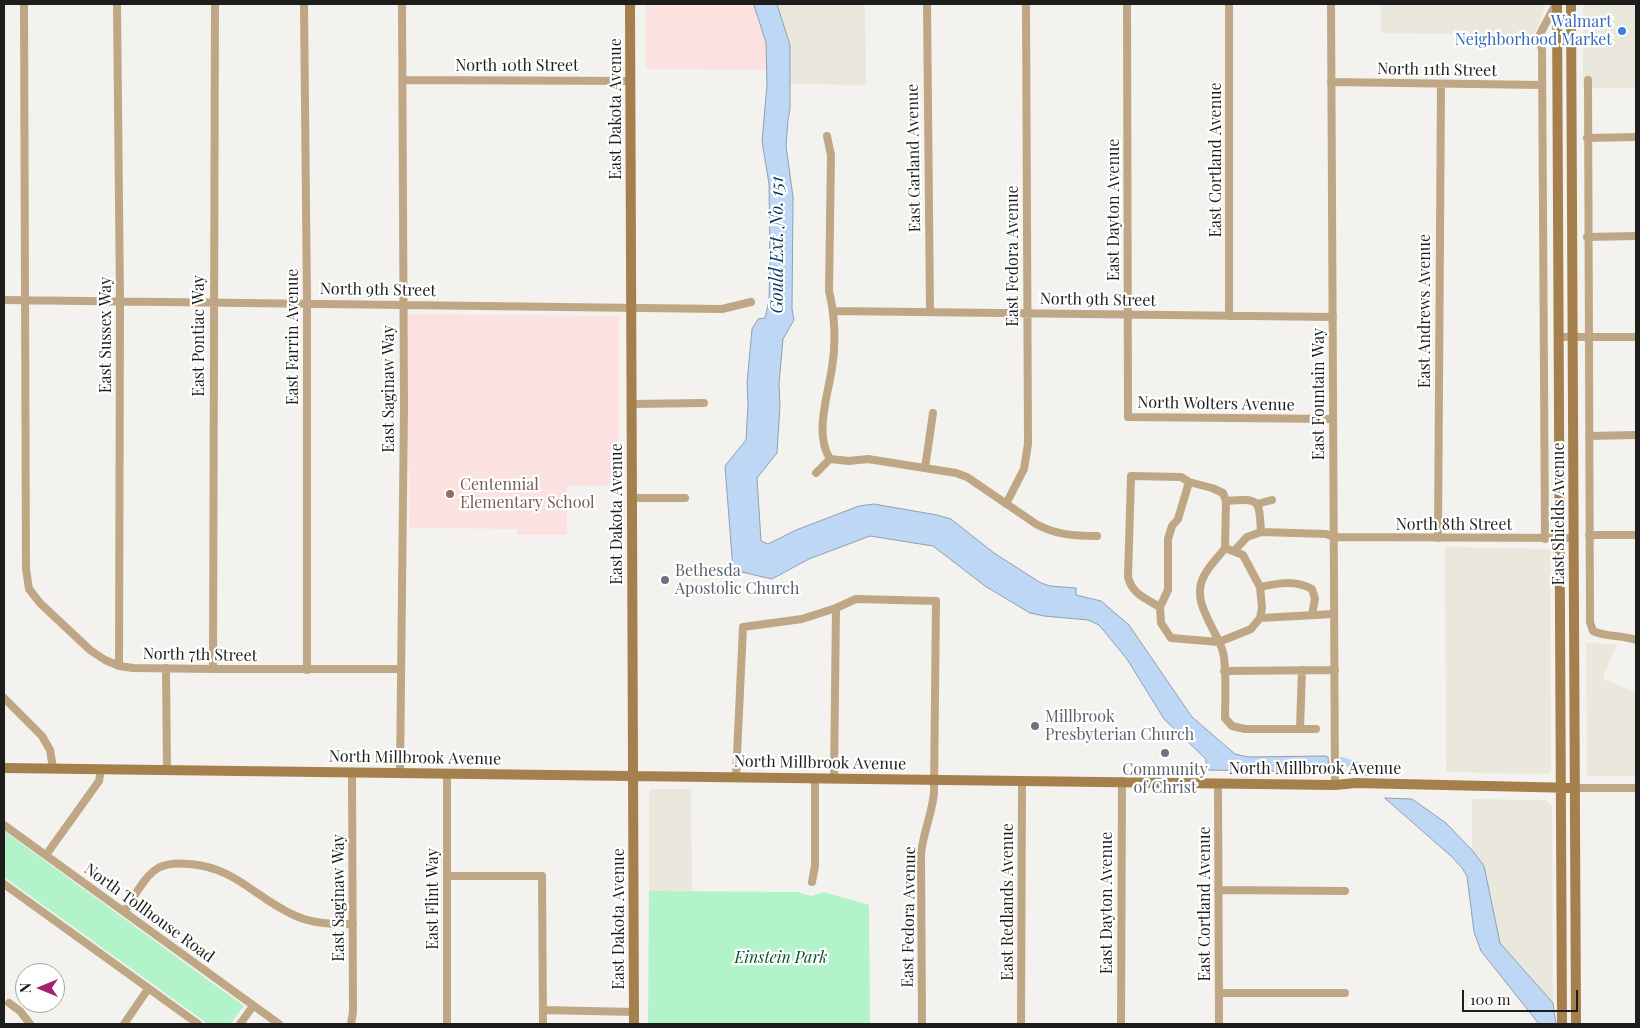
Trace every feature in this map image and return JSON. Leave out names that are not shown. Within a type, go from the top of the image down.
[{"type":"street","points":[[24,4],[26,300]]},
{"type":"street","name":"East Sussex Way","points":[[117,4],[120,302],[118,666]]},
{"type":"street","name":"East Pontiac Way","points":[[213,669],[215,4]]},
{"type":"street","name":"East Farrin Avenue","points":[[304,4],[307,303],[307,670]]},
{"type":"street","name":"East Saginaw Way","points":[[400,773],[403,305],[402,4]]},
{"type":"street","name":"East Dakota Avenue","points":[[630,4],[634,1024]]},
{"type":"street","name":"East Garland Avenue","points":[[927,4],[930,312]]},
{"type":"street","name":"East Fedora Avenue","points":[[1006,504],[1020,480],[1026,458],[1026,4]]},
{"type":"street","name":"East Dayton Avenue","points":[[1127,4],[1128,417]]},
{"type":"street","name":"East Cortland Avenue","points":[[1229,4],[1229,316]]},
{"type":"street","name":"East Fountain Way","points":[[1331,4],[1335,785]]},
{"type":"street","points":[[1545,539],[1542,50],[1540,37],[1557,4]]},
{"type":"street","name":"East Shields Avenue","points":[[1557,4],[1562,1024]]},
{"type":"street","name":"East Shields Avenue","points":[[1571,4],[1576,1024]]},
{"type":"street","points":[[1558,30],[1564,66],[1564,126],[1568,133],[1572,134]]},
{"type":"street","name":"North 10th Street","points":[[403,80],[630,80]]},
{"type":"street","points":[[1588,80],[1587,237],[1590,622],[1593,630],[1597,633],[1636,640]]},
{"type":"street","name":"North 11th Street","points":[[1331,82],[1542,85]]},
{"type":"street","name":"East Andrews Avenue","points":[[1438,538],[1440,84]]},
{"type":"street","points":[[827,136],[831,155],[829,291],[833,311],[832,367],[825,406],[823,432],[826,452],[830,459]]},
{"type":"street","points":[[1587,138],[1636,137]]},
{"type":"street","points":[[1587,237],[1636,236]]},
{"type":"street","name":"North 9th Street","points":[[4,300],[722,309],[751,302]]},
{"type":"street","name":"North 7th Street","points":[[26,300],[26,569],[29,589],[40,603],[90,650],[118,666],[134,668],[307,670],[401,669]]},
{"type":"street","name":"North 9th Street","points":[[833,311],[1333,317]]},
{"type":"street","points":[[1559,337],[1636,337]]},
{"type":"street","points":[[632,404],[704,403]]},
{"type":"street","points":[[925,468],[933,413]]},
{"type":"street","name":"North Wolters Avenue","points":[[1128,417],[1333,419]]},
{"type":"street","points":[[1589,436],[1636,435]]},
{"type":"street","points":[[830,459],[848,461],[868,459],[968,477],[1048,531],[1061,534],[1097,536]]},
{"type":"street","points":[[816,473],[830,459]]},
{"type":"street","points":[[1160,607],[1130,587],[1128,577],[1131,476],[1170,475],[1181,477],[1189,482],[1223,493],[1226,501],[1225,548],[1212,563],[1201,583],[1201,604],[1224,655],[1225,718],[1232,726],[1245,729],[1316,729]]},
{"type":"street","points":[[1189,482],[1178,519],[1172,526],[1168,539],[1168,590],[1160,607],[1161,623],[1171,638],[1219,642],[1251,629],[1260,618],[1262,608],[1260,587],[1243,555],[1225,548]]},
{"type":"street","points":[[632,498],[685,498]]},
{"type":"street","points":[[1226,501],[1247,499],[1254,501],[1260,508],[1261,532],[1247,537],[1234,551]]},
{"type":"street","points":[[1257,504],[1272,500]]},
{"type":"street","name":"North 8th Street","points":[[1261,532],[1326,534],[1334,537],[1574,538]]},
{"type":"street","points":[[1589,535],[1636,535]]},
{"type":"street","points":[[1260,587],[1283,582],[1312,589],[1315,599],[1312,614]]},
{"type":"street","name":"East Fedora Avenue","points":[[836,608],[856,599],[936,601],[935,780],[932,811],[921,854],[922,1024]]},
{"type":"street","points":[[736,776],[743,627],[802,619],[836,608],[834,778]]},
{"type":"street","points":[[1260,618],[1334,614]]},
{"type":"street","points":[[166,668],[167,770]]},
{"type":"street","points":[[1300,729],[1302,670]]},
{"type":"street","points":[[1224,671],[1334,670]]},
{"type":"street","points":[[4,698],[42,736],[50,750],[53,768]]},
{"type":"street","name":"North Millbrook Avenue","points":[[4,768],[1122,781],[1218,784],[1335,785],[1356,783],[1636,788]]},
{"type":"street","points":[[46,855],[99,781],[101,769]]},
{"type":"street","name":"East Saginaw Way","points":[[351,1024],[353,1012],[352,772]]},
{"type":"street","name":"East Flint Way","points":[[447,774],[447,1024]]},
{"type":"street","points":[[812,882],[815,866],[815,778]]},
{"type":"street","name":"East Redlands Avenue","points":[[1021,1024],[1022,781]]},
{"type":"street","name":"East Dayton Avenue","points":[[1121,1024],[1122,781]]},
{"type":"street","name":"East Cortland Avenue","points":[[1218,784],[1219,1024]]},
{"type":"street","name":"North Tollhouse Road","points":[[4,825],[279,1024]]},
{"type":"street","points":[[124,912],[148,877],[160,868],[186,863],[213,868],[227,873],[281,909],[297,917],[320,923],[353,924]]},
{"type":"street","points":[[244,883],[249,876]]},
{"type":"street","points":[[447,876],[542,876],[543,1024]]},
{"type":"street","points":[[4,884],[198,1024]]},
{"type":"street","points":[[1218,890],[1344,891]]},
{"type":"street","points":[[1562,967],[1569,987],[1570,1024]]},
{"type":"street","points":[[124,1024],[148,989]]},
{"type":"street","points":[[1219,993],[1346,993]]},
{"type":"street","points":[[9,1003],[20,1011],[30,1024]]},
{"type":"street","points":[[240,1024],[253,1006]]},
{"type":"street","points":[[543,1010],[634,1012]]},
{"type":"shaded area","points":[[646,4],[754,4],[766,43],[767,70],[646,69]]},
{"type":"shaded area","points":[[778,4],[865,4],[866,85],[791,84],[790,45]]},
{"type":"shaded area","points":[[1381,4],[1545,4],[1542,17],[1534,35],[1381,33]]},
{"type":"shaded area","points":[[1583,4],[1636,4],[1636,88],[1583,88]]},
{"type":"shaded area","points":[[407,314],[619,316],[619,486],[567,486],[567,535],[517,535],[517,529],[409,528]]},
{"type":"shaded area","points":[[1445,547],[1550,549],[1551,771],[1546,774],[1446,772]]},
{"type":"shaded area","points":[[1586,643],[1617,644],[1604,679],[1636,693],[1636,776],[1587,776]]},
{"type":"shaded area","points":[[651,789],[691,789],[692,891],[649,891],[649,792]]},
{"type":"shaded area","points":[[1472,799],[1546,800],[1552,806],[1553,1003],[1500,943],[1484,866],[1472,850]]},
{"type":"green space","points":[[4,831],[244,1006],[230,1024],[208,1024],[4,877]]},
{"type":"green space","name":"Einstein Park","points":[[649,891],[797,892],[811,896],[824,892],[869,905],[870,1024],[648,1024]]},
{"type":"water","points":[[754,4],[777,4],[790,45],[790,109],[786,146],[793,197],[792,309],[794,320],[783,339],[779,384],[780,405],[777,453],[757,478],[761,541],[768,544],[796,530],[859,506],[874,504],[951,519],[994,553],[1041,583],[1050,586],[1076,588],[1076,595],[1101,601],[1129,625],[1192,717],[1235,754],[1248,757],[1325,756],[1328,757],[1329,768],[1324,772],[1206,770],[1206,759],[1164,719],[1127,659],[1099,625],[1088,620],[1030,613],[985,586],[933,546],[870,536],[809,559],[772,579],[733,570],[725,466],[746,440],[747,383],[752,329],[758,319],[765,318],[769,300],[769,184],[762,141],[767,85],[766,43]]},
{"type":"water","points":[[1385,798],[1412,799],[1446,823],[1472,850],[1484,866],[1500,943],[1553,1003],[1556,1024],[1539,1024],[1481,951],[1474,932],[1467,876],[1462,868]]},
{"type":"waterway","name":"Gould Ext. No. 151","points":[[1342,761],[1358,766],[1367,772]]},
{"type":"place","name":"Walmart Neighborhood Market","points":[[1622,31]]},
{"type":"place","name":"Centennial Elementary School","points":[[450,494]]},
{"type":"place","name":"Bethesda Apostolic Church","points":[[665,580]]},
{"type":"place","name":"Millbrook Presbyterian Church","points":[[1035,726]]},
{"type":"place","name":"Community of Christ","points":[[1165,753]]}]
